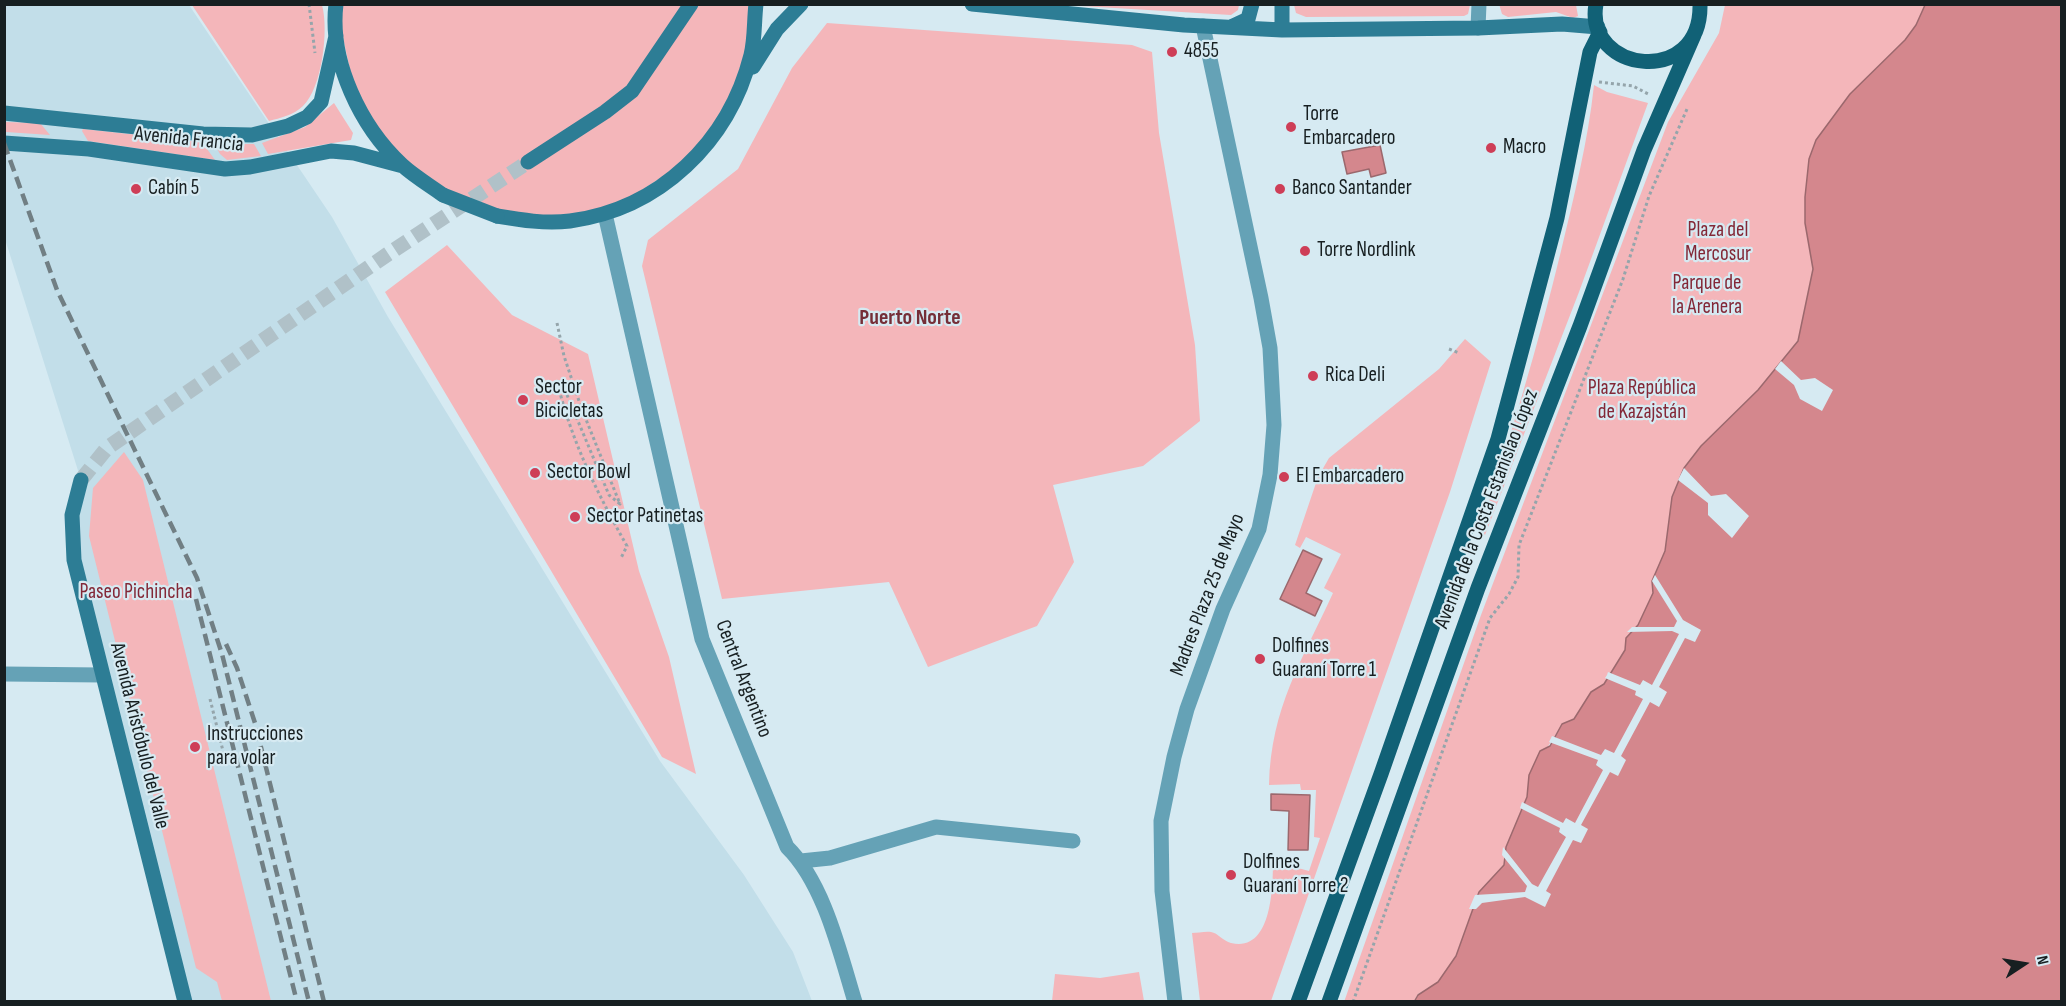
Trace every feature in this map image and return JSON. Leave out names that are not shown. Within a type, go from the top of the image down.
[{"type":"main road","points":[[528,162],[605,112],[632,91],[691,4]]},
{"type":"main road","points":[[334,6],[336,36],[344,72],[358,107],[377,138],[403,166],[442,195],[496,216],[533,222],[560,221],[605,214],[642,199],[676,177],[705,149],[728,117],[744,80],[752,52],[756,4]]},
{"type":"main road","points":[[744,80],[777,29],[801,4]]},
{"type":"main road","points":[[972,4],[1203,26],[1282,30],[1478,28],[1562,24],[1599,29]]},
{"type":"main road","points":[[1227,27],[1248,19],[1252,4]]},
{"type":"main road","points":[[1282,4],[1282,30]]},
{"type":"main road","points":[[1596,4],[1599,29],[1611,48],[1627,59],[1646,63],[1665,60],[1682,51],[1695,35]]},
{"type":"main road","name":"Avenida de la Costa Estanislao López","points":[[1329,1002],[1478,588],[1576,337],[1644,150],[1695,35],[1701,9]]},
{"type":"main road","name":"Avenida de la Costa Estanislao López","points":[[1298,1002],[1382,774],[1498,439],[1557,218],[1590,52],[1599,29]]},
{"type":"main road","name":"Avenida Francia","points":[[4,113],[203,134],[261,132],[288,126],[307,117],[321,102],[336,36]]},
{"type":"main road","name":"Avenida Francia","points":[[4,143],[89,149],[225,169],[250,167],[331,151],[354,153],[403,166]]},
{"type":"main road","name":"Avenida Aristóbulo del Valle","points":[[81,480],[72,515],[74,560],[185,1002]]},
{"type":"street","points":[[1478,28],[1479,4]]},
{"type":"street","name":"Madres Plaza 25 de Mayo","points":[[1175,1002],[1162,891],[1161,821],[1174,757],[1187,709],[1223,609],[1259,529],[1270,475],[1274,425],[1270,348],[1203,26]]},
{"type":"street","name":"Central Argentino","points":[[605,214],[702,639],[787,847],[801,861],[833,930],[855,1002]]},
{"type":"street","points":[[4,674],[102,675]]},
{"type":"street","points":[[801,861],[830,858],[936,827],[1073,841]]},
{"type":"path","points":[[1594,81],[1633,86],[1652,96]]},
{"type":"path","points":[[1353,1002],[1490,618],[1509,594],[1518,577],[1519,545],[1623,279],[1649,196],[1687,109]]},
{"type":"path","points":[[557,323],[564,356],[581,407],[620,504],[609,495],[562,383],[557,381],[565,412],[597,493],[627,546],[621,558]]},
{"type":"path","points":[[1449,349],[1459,353]]},
{"type":"path","points":[[210,699],[226,763]]},
{"type":"shaded area","points":[[4,5],[189,5],[332,217],[388,317],[660,761],[744,875],[793,952],[812,1001],[185,1001],[74,560],[81,480],[5,239]]},
{"type":"shaded area","points":[[1925,5],[2061,5],[2061,1001],[1414,1002],[1418,995],[1438,982],[1456,956],[1479,892],[1504,865],[1506,847],[1527,797],[1529,775],[1540,751],[1550,746],[1562,724],[1574,719],[1591,692],[1604,684],[1625,650],[1626,638],[1638,625],[1653,593],[1652,581],[1665,551],[1672,497],[1684,468],[1701,446],[1758,390],[1798,341],[1813,269],[1805,223],[1805,197],[1809,159],[1816,140],[1850,94],[1905,40],[1916,25]]},
{"type":"shaded area","points":[[1380,145],[1386,173],[1371,177],[1369,169],[1347,174],[1342,152]]},
{"type":"shaded area","points":[[1303,550],[1322,559],[1306,593],[1322,601],[1315,616],[1280,599]]},
{"type":"shaded area","points":[[1271,794],[1310,795],[1308,850],[1288,850],[1289,811],[1271,810]]},
{"type":"green space","points":[[1470,4],[1468,14],[1464,16],[1306,17],[1296,13],[1294,5]]},
{"type":"green space","points":[[1499,4],[1576,5],[1578,16],[1573,18],[1556,12],[1508,17],[1502,14]]},
{"type":"green space","points":[[192,5],[322,5],[324,43],[319,73],[310,98],[291,114],[269,121]]},
{"type":"green space","points":[[336,5],[756,5],[752,52],[705,149],[605,214],[497,216],[403,166],[358,107]]},
{"type":"green space","points":[[1065,5],[1239,5],[1238,10],[1231,15]]},
{"type":"green space","name":"Parque de la Arenera","points":[[1725,5],[1925,5],[1916,25],[1905,40],[1850,94],[1805,223],[1813,269],[1798,341],[1758,390],[1701,446],[1684,468],[1672,497],[1665,551],[1652,581],[1653,593],[1638,625],[1626,638],[1625,650],[1604,684],[1591,692],[1574,719],[1562,725],[1529,775],[1527,797],[1506,847],[1504,865],[1479,892],[1456,956],[1438,982],[1418,994],[1414,1001],[1344,1002],[1481,615],[1668,122],[1719,33]]},
{"type":"green space","points":[[827,23],[1132,45],[1152,52],[1159,133],[1195,345],[1200,421],[1143,466],[1053,485],[1074,562],[1037,626],[928,667],[889,582],[722,599],[642,266],[648,240],[738,169],[792,68]]},
{"type":"green space","points":[[1594,85],[1607,92],[1648,103],[1579,292],[1485,535],[1479,532],[1523,392],[1561,251],[1576,189]]},
{"type":"green space","points":[[334,103],[353,133],[351,140],[268,154],[262,143],[305,127]]},
{"type":"green space","points":[[4,122],[40,123],[50,135],[6,132]]},
{"type":"green space","points":[[83,129],[202,142],[215,160],[88,141]]},
{"type":"green space","points":[[254,144],[261,156],[227,160],[220,154],[215,145]]},
{"type":"green space","points":[[447,245],[512,315],[588,354],[639,571],[669,657],[696,774],[662,757],[385,292]]},
{"type":"green space","points":[[1465,339],[1491,362],[1450,492],[1271,1001],[1200,1001],[1192,933],[1211,932],[1231,943],[1245,943],[1255,938],[1268,914],[1273,859],[1287,859],[1287,865],[1309,871],[1320,838],[1314,837],[1316,790],[1301,790],[1300,784],[1269,785],[1275,732],[1282,708],[1290,685],[1333,593],[1324,588],[1341,554],[1306,537],[1300,548],[1295,545],[1318,477],[1329,458],[1439,369]]},
{"type":"green space","name":"Paseo Pichincha","points":[[124,452],[143,480],[271,1001],[222,1001],[217,982],[196,968],[89,536],[93,488]]},
{"type":"green space","points":[[1139,972],[1144,1001],[1052,1001],[1055,974],[1100,978]]},
{"type":"pier","points":[[1781,361],[1801,380],[1815,378],[1833,390],[1822,411],[1800,399],[1794,385],[1775,369]]},
{"type":"pier","points":[[1684,468],[1711,496],[1726,494],[1749,516],[1732,538],[1708,515],[1708,503],[1678,480]]},
{"type":"pier","points":[[1655,575],[1683,620],[1701,630],[1695,642],[1685,638],[1659,687],[1667,692],[1659,707],[1650,702],[1621,756],[1626,760],[1618,776],[1610,772],[1581,825],[1588,829],[1581,843],[1573,840],[1546,891],[1551,894],[1545,907],[1525,897],[1482,903],[1476,909],[1469,909],[1475,895],[1525,892],[1527,886],[1502,855],[1503,847],[1532,884],[1538,887],[1566,837],[1559,832],[1560,828],[1520,808],[1522,802],[1563,823],[1566,818],[1575,823],[1603,770],[1596,765],[1598,760],[1549,742],[1552,736],[1601,755],[1605,749],[1614,753],[1643,699],[1635,695],[1636,691],[1605,678],[1608,672],[1640,685],[1643,680],[1652,685],[1679,634],[1672,631],[1627,632],[1632,627],[1674,627],[1677,621],[1652,581]]},
{"type":"tunnel","points":[[81,480],[107,448],[388,254],[528,162]]},
{"type":"railway","points":[[4,143],[57,290],[197,578],[222,654],[309,1002]]},
{"type":"railway","points":[[196,599],[297,1002]]},
{"type":"railway","points":[[226,644],[237,668],[255,723],[324,1002]]},
{"type":"place","name":"4855","points":[[1172,52]]},
{"type":"place","name":"Torre Embarcadero","points":[[1291,127]]},
{"type":"place","name":"Macro","points":[[1491,148]]},
{"type":"place","name":"Cabín 5","points":[[136,189]]},
{"type":"place","name":"Banco Santander","points":[[1280,189]]},
{"type":"place","name":"Torre Nordlink","points":[[1305,251]]},
{"type":"place","name":"Rica Deli","points":[[1313,376]]},
{"type":"place","name":"Sector Bicicletas","points":[[523,400]]},
{"type":"place","name":"Sector Bowl","points":[[535,473]]},
{"type":"place","name":"El Embarcadero","points":[[1284,477]]},
{"type":"place","name":"Sector Patinetas","points":[[575,517]]},
{"type":"place","name":"Dolfines Guaraní Torre 1","points":[[1260,659]]},
{"type":"place","name":"Instrucciones para volar","points":[[195,747]]},
{"type":"place","name":"Dolfines Guaraní Torre 2","points":[[1231,875]]},
{"type":"district","name":"Puerto Norte","points":[[910,318]]},
{"type":"park label","name":"Plaza del Mercosur","points":[[1718,243]]},
{"type":"park label","name":"Plaza República de Kazajstán","points":[[1642,401]]}]
